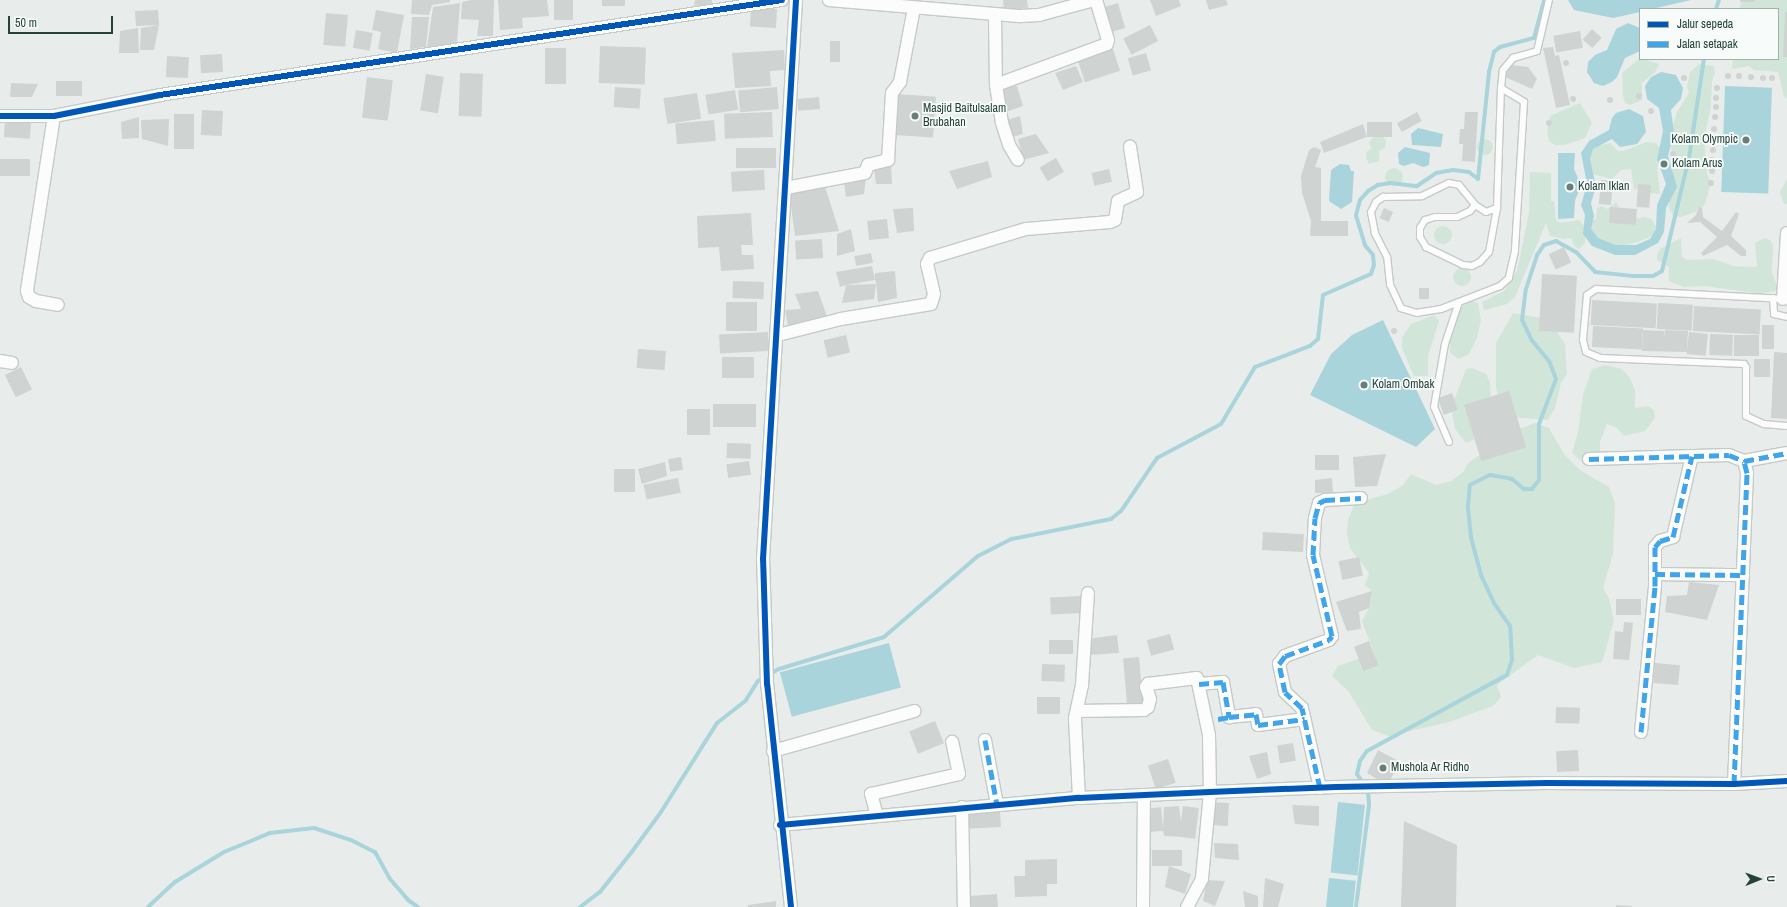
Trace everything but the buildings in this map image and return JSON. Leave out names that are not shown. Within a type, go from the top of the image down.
[{"type":"street","points":[[0,116],[54,116],[160,95],[782,0]]},
{"type":"street","points":[[791,907],[780,825],[767,684],[763,559],[764,506],[778,335],[796,0]]},
{"type":"street","points":[[829,0],[914,8],[931,5],[995,16],[1040,15],[1095,0],[1108,40],[1107,44],[996,85]]},
{"type":"street","points":[[786,188],[865,174],[868,165],[888,160],[892,94],[900,82],[914,8]]},
{"type":"street","points":[[995,16],[996,85],[1004,135],[1018,160]]},
{"type":"street","points":[[54,116],[28,291],[29,297],[36,302],[58,306]]},
{"type":"street","points":[[778,335],[841,319],[932,304],[934,294],[927,262],[930,258],[1026,229],[1110,222],[1115,220],[1118,201],[1137,192],[1130,147]]},
{"type":"street","points":[[1781,298],[1787,233]]},
{"type":"street","points":[[1589,459],[1729,455],[1744,461],[1787,453]]},
{"type":"street","points":[[1640,732],[1655,574],[1655,548],[1660,541],[1673,537],[1692,456]]},
{"type":"street","points":[[1734,784],[1747,473],[1744,461]]},
{"type":"street","points":[[1320,788],[1302,708],[1285,692],[1279,664],[1285,656],[1330,640],[1332,636],[1313,555],[1317,508],[1319,503],[1325,500],[1361,498]]},
{"type":"street","points":[[1655,574],[1743,575]]},
{"type":"street","points":[[1079,798],[1075,718],[1082,685],[1088,593]]},
{"type":"street","points":[[1077,711],[1144,710],[1148,707],[1150,699],[1146,687],[1148,684],[1195,677],[1199,684],[1209,735],[1210,792],[1202,879],[1187,907]]},
{"type":"street","points":[[1199,684],[1223,682],[1223,718],[1256,714],[1258,725],[1305,719]]},
{"type":"street","points":[[773,751],[914,711]]},
{"type":"street","points":[[985,740],[997,804]]},
{"type":"street","points":[[877,816],[871,797],[875,792],[959,774],[952,742]]},
{"type":"street","points":[[780,825],[997,804],[1079,798],[1210,792],[1367,786],[1734,784],[1787,781]]},
{"type":"street","points":[[1143,907],[1144,795]]},
{"type":"street","points":[[962,807],[964,907]]},
{"type":"lane","points":[[1475,205],[1470,211],[1457,217],[1435,217],[1424,220],[1420,228],[1420,237],[1426,247],[1463,265],[1472,266],[1480,262],[1488,252],[1497,208],[1500,88],[1503,70],[1513,58],[1537,50],[1549,0]]},
{"type":"lane","points":[[1497,208],[1486,212],[1475,205],[1459,185],[1449,183],[1422,196],[1383,197],[1376,202],[1371,212],[1375,233],[1387,257],[1390,284],[1401,308],[1417,312],[1441,309],[1500,286],[1509,278],[1513,264],[1524,102],[1500,88]]},
{"type":"lane","points":[[1787,317],[1774,314],[1781,298],[1596,289],[1587,295],[1583,340],[1586,352],[1600,358],[1744,364],[1746,367],[1746,416],[1764,424],[1787,426]]},
{"type":"lane","points":[[1449,442],[1442,431],[1434,407],[1444,344],[1459,302]]},
{"type":"green space","points":[[1742,0],[1787,0],[1787,99],[1784,97],[1778,72],[1754,70],[1749,66],[1732,69],[1733,60],[1779,60],[1779,8],[1739,8]]},
{"type":"green space","points":[[1639,59],[1659,64],[1655,72],[1642,83],[1642,100],[1630,105],[1625,103],[1623,96],[1622,73]]},
{"type":"green space","points":[[1699,64],[1714,66],[1715,74],[1712,81],[1711,106],[1704,139],[1707,174],[1711,183],[1705,204],[1700,210],[1681,217],[1673,216],[1669,208],[1668,167],[1673,161],[1671,147],[1667,144],[1677,112],[1689,93],[1687,87],[1690,72]]},
{"type":"green space","points":[[1580,103],[1592,123],[1585,138],[1565,145],[1555,145],[1549,141],[1547,131],[1550,116]]},
{"type":"green space","points":[[1376,134],[1383,136],[1386,141],[1385,148],[1379,151],[1379,161],[1369,164],[1366,158],[1366,152],[1371,149],[1369,142]]},
{"type":"green space","points":[[1485,139],[1492,144],[1493,147],[1488,154],[1485,155],[1478,150],[1477,147],[1482,140]]},
{"type":"green space","points":[[1647,142],[1656,143],[1660,148],[1660,161],[1657,168],[1660,194],[1648,193],[1640,187],[1634,190],[1631,169],[1621,170],[1612,179],[1592,174],[1588,163],[1592,147],[1610,143],[1618,151],[1623,151]]},
{"type":"green space","points":[[1394,168],[1400,171],[1403,177],[1400,183],[1394,186],[1388,183],[1385,177],[1388,171]]},
{"type":"green space","points":[[1530,172],[1551,173],[1551,201],[1554,201],[1556,220],[1561,223],[1579,220],[1586,228],[1585,243],[1579,249],[1574,246],[1571,238],[1564,239],[1550,236],[1546,223],[1515,297],[1507,304],[1484,310],[1482,302],[1504,291],[1517,271],[1529,212]]},
{"type":"green space","points":[[1787,179],[1787,204],[1784,204],[1780,192]]},
{"type":"green space","points":[[1616,202],[1622,212],[1631,220],[1644,217],[1651,219],[1658,229],[1656,234],[1638,242],[1615,247],[1591,235],[1590,223],[1596,218],[1597,208],[1602,206],[1607,209]]},
{"type":"green space","points":[[1443,226],[1449,229],[1452,235],[1449,241],[1443,244],[1437,241],[1434,235],[1437,229]]},
{"type":"green space","points":[[1681,238],[1682,257],[1687,260],[1714,259],[1733,266],[1754,267],[1757,266],[1755,243],[1764,238],[1770,240],[1773,245],[1772,273],[1778,287],[1775,291],[1762,294],[1705,286],[1684,287],[1669,281],[1669,267],[1657,260],[1657,254],[1660,249]]},
{"type":"green space","points":[[1462,268],[1468,271],[1471,277],[1468,283],[1462,286],[1456,283],[1453,277],[1456,271]]},
{"type":"green space","points":[[1471,301],[1478,303],[1481,320],[1477,338],[1469,354],[1459,359],[1450,353],[1450,340],[1461,307]]},
{"type":"green space","points":[[1513,313],[1542,318],[1552,324],[1565,344],[1567,374],[1561,383],[1555,408],[1548,420],[1510,417],[1499,400],[1496,387],[1496,343]]},
{"type":"green space","points":[[1434,315],[1439,321],[1428,356],[1428,376],[1414,376],[1402,349],[1402,338],[1411,324]]},
{"type":"green space","points":[[1605,365],[1622,369],[1630,378],[1635,390],[1635,408],[1648,406],[1654,410],[1655,418],[1645,431],[1624,436],[1617,428],[1607,424],[1600,442],[1600,451],[1581,461],[1572,453],[1578,432],[1583,395],[1592,369]]},
{"type":"green space","points":[[1472,368],[1486,374],[1490,382],[1491,400],[1478,438],[1466,443],[1455,429],[1451,408],[1466,369]]},
{"type":"green space","points":[[1535,423],[1549,428],[1564,454],[1580,470],[1609,487],[1615,503],[1613,554],[1603,588],[1609,598],[1614,621],[1602,662],[1574,668],[1538,655],[1497,685],[1501,697],[1493,706],[1449,722],[1389,736],[1372,730],[1349,692],[1332,676],[1338,666],[1374,653],[1362,621],[1369,608],[1361,600],[1372,591],[1365,585],[1369,573],[1350,548],[1347,534],[1348,520],[1355,503],[1388,494],[1403,485],[1411,474],[1436,485],[1451,481],[1463,472],[1468,463],[1514,431]]},
{"type":"water","points":[[1568,0],[1691,0],[1656,8],[1639,8],[1639,12],[1613,18],[1574,10]]},
{"type":"water","points":[[1628,23],[1639,28],[1639,51],[1625,58],[1617,77],[1612,82],[1603,86],[1594,83],[1587,72],[1588,62],[1595,55],[1607,50],[1616,29]]},
{"type":"water","name":"Kolam Arus","points":[[1661,72],[1676,75],[1683,88],[1681,99],[1671,110],[1674,133],[1668,156],[1677,187],[1666,208],[1664,232],[1658,243],[1635,255],[1615,255],[1592,246],[1583,234],[1585,215],[1581,205],[1587,184],[1581,153],[1589,141],[1609,130],[1612,118],[1616,113],[1629,109],[1643,116],[1646,132],[1637,144],[1620,147],[1612,139],[1593,149],[1590,159],[1596,187],[1591,203],[1594,216],[1591,229],[1598,238],[1615,245],[1636,245],[1650,239],[1656,229],[1657,205],[1666,184],[1657,159],[1663,131],[1659,108],[1647,99],[1645,86],[1651,77]]},
{"type":"water","name":"Kolam Olympic","points":[[1725,86],[1772,88],[1768,194],[1721,192]]},
{"type":"water","points":[[1418,128],[1443,134],[1441,147],[1412,145],[1411,134]]},
{"type":"water","points":[[1405,147],[1430,153],[1429,165],[1423,167],[1413,163],[1404,166],[1399,164],[1398,153]]},
{"type":"water","name":"Kolam Iklan","points":[[1558,153],[1575,153],[1574,169],[1581,185],[1575,201],[1574,218],[1558,219]]},
{"type":"water","points":[[1340,164],[1349,165],[1351,171],[1354,171],[1352,202],[1341,209],[1329,201],[1331,170]]},
{"type":"water","name":"Kolam Ombak","points":[[1383,320],[1435,429],[1416,447],[1310,395],[1331,354],[1352,335]]},
{"type":"water","points":[[889,643],[901,687],[792,717],[780,672]]},
{"type":"water","points":[[1338,802],[1365,805],[1357,875],[1331,873]]},
{"type":"water","points":[[1329,878],[1356,881],[1353,907],[1326,907]]},
{"type":"waterway","points":[[580,907],[600,892],[631,853],[661,812],[717,723],[746,700],[758,681],[779,669],[884,637],[978,556],[1012,539],[1111,519],[1121,511],[1157,458],[1221,424],[1255,367],[1310,346],[1318,339],[1323,295],[1371,274],[1374,265],[1373,255],[1365,245],[1356,215],[1360,200],[1368,191],[1378,185],[1391,183],[1417,186],[1436,173],[1453,170],[1469,172],[1478,179],[1489,72],[1494,52],[1500,47],[1534,38],[1544,0]]},
{"type":"waterway","points":[[1716,8],[1719,0]]},
{"type":"waterway","points":[[1356,907],[1369,805],[1368,790],[1357,774],[1360,761],[1367,751],[1507,675],[1512,660],[1510,626],[1494,603],[1481,575],[1471,537],[1468,506],[1470,485],[1490,475],[1512,479],[1524,489],[1532,489],[1539,480],[1539,424],[1556,379],[1549,361],[1532,341],[1522,320],[1526,289],[1537,255],[1544,245],[1556,241],[1576,252],[1595,272],[1632,276],[1653,276],[1662,271],[1689,158],[1704,60]]},
{"type":"waterway","points":[[148,907],[175,882],[224,852],[270,833],[314,828],[351,840],[375,852],[390,879],[408,900],[418,907]]},
{"type":"marked path","points":[[1589,459],[1729,455],[1744,461],[1787,453]]},
{"type":"marked path","points":[[1641,732],[1655,586],[1655,547],[1660,541],[1673,537],[1692,456]]},
{"type":"marked path","points":[[1734,784],[1747,473],[1744,461]]},
{"type":"marked path","points":[[1320,788],[1302,708],[1285,692],[1279,664],[1285,656],[1329,640],[1332,636],[1313,555],[1315,518],[1319,503],[1325,500],[1361,498]]},
{"type":"marked path","points":[[1655,574],[1743,575]]},
{"type":"marked path","points":[[1199,684],[1223,682],[1229,717],[1256,714],[1258,725],[1305,719]]},
{"type":"marked path","points":[[1218,719],[1229,717]]},
{"type":"marked path","points":[[985,740],[997,805]]},
{"type":"cycle path","points":[[0,116],[54,116],[160,95],[782,0]]},
{"type":"cycle path","points":[[791,907],[767,684],[763,559],[796,0]]},
{"type":"cycle path","points":[[780,825],[1079,798],[1210,792],[1336,787],[1547,783],[1734,784],[1787,781]]},
{"type":"place","name":"Masjid Baitulsalam Brubahan","points":[[915,116]]},
{"type":"place","name":"Kolam Olympic","points":[[1746,140]]},
{"type":"place","name":"Kolam Arus","points":[[1664,164]]},
{"type":"place","name":"Kolam Iklan","points":[[1570,187]]},
{"type":"place","name":"Kolam Ombak","points":[[1364,385]]},
{"type":"place","name":"Mushola Ar Ridho","points":[[1383,768]]}]
